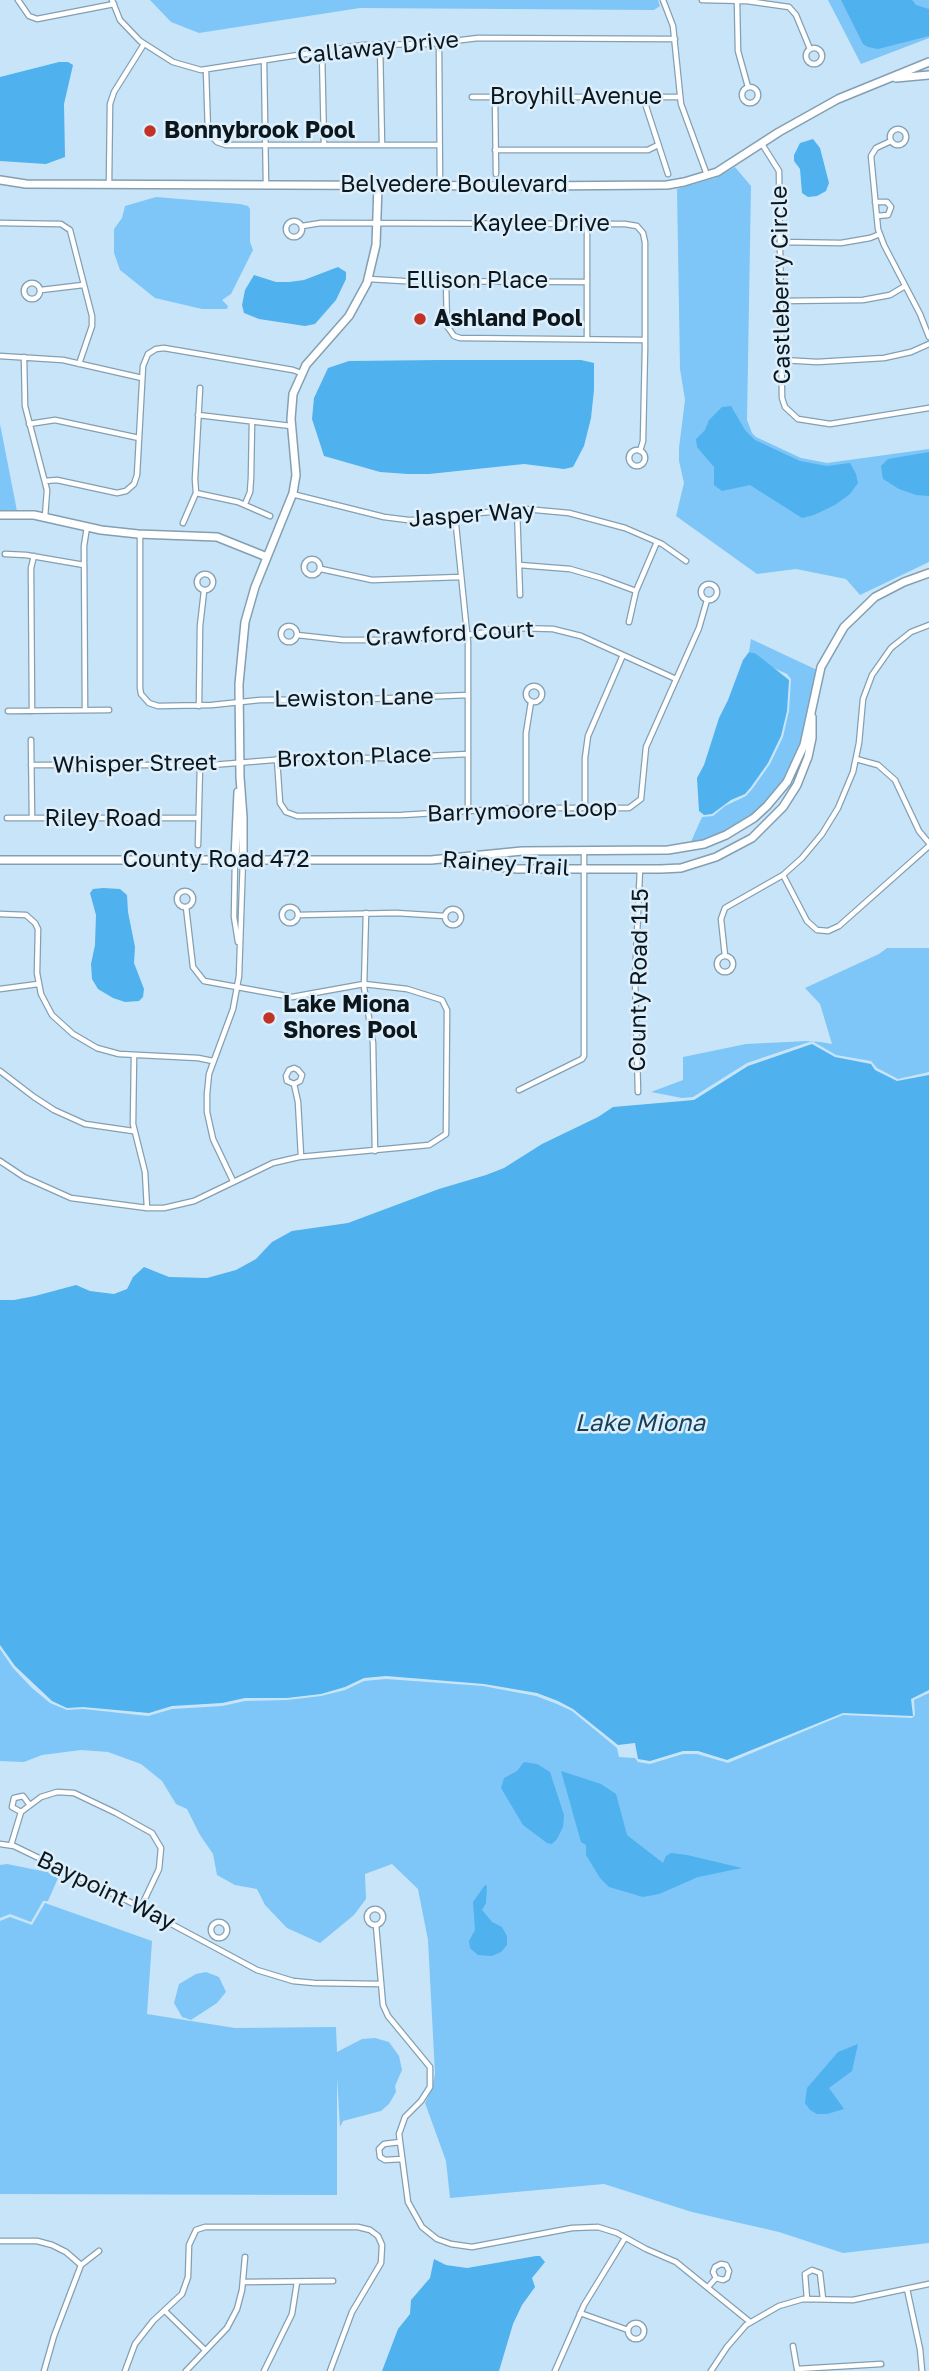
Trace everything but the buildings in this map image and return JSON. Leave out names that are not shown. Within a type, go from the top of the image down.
[{"type":"street","points":[[18,0],[29,16],[37,19],[113,2]]},
{"type":"street","points":[[671,0],[663,2],[673,26],[680,97],[686,121],[708,175]]},
{"type":"street","points":[[702,0],[789,7],[796,15],[810,49]]},
{"type":"street","points":[[737,1],[738,51],[748,87]]},
{"type":"street","name":"Callaway Drive","points":[[113,2],[125,27],[144,44],[184,67],[206,70],[380,44],[439,44],[478,38],[675,39]]},
{"type":"street","points":[[109,184],[108,114],[114,92],[144,44]]},
{"type":"street","points":[[380,44],[382,145]]},
{"type":"street","points":[[439,44],[440,186]]},
{"type":"street","points":[[322,51],[324,145]]},
{"type":"street","points":[[264,61],[266,185]]},
{"type":"street","name":"Belvedere Boulevard","points":[[0,180],[26,184],[667,185],[708,175],[732,164],[811,113],[882,80],[929,62]]},
{"type":"street","points":[[206,70],[207,127],[212,138],[226,145],[439,145]]},
{"type":"street","name":"Belvedere Boulevard","points":[[882,80],[929,75]]},
{"type":"street","name":"Broyhill Avenue","points":[[472,97],[680,97]]},
{"type":"street","points":[[495,97],[496,174]]},
{"type":"street","points":[[643,97],[668,174]]},
{"type":"street","points":[[891,141],[876,148],[871,156],[880,234],[929,337]]},
{"type":"street","name":"Castleberry Circle","points":[[762,144],[779,171],[782,398],[785,407],[798,419],[830,424],[929,408]]},
{"type":"street","points":[[495,150],[648,150],[658,145]]},
{"type":"street","points":[[233,1181],[213,1139],[207,1112],[207,1094],[213,1061],[233,1009],[240,950],[234,917],[239,859],[236,806],[240,777],[240,659],[245,622],[254,587],[292,495],[296,475],[291,426],[293,394],[301,373],[349,316],[368,279],[376,246],[378,185]]},
{"type":"street","points":[[875,202],[887,202],[891,207],[888,215],[877,216]]},
{"type":"street","points":[[0,223],[54,223],[65,226],[72,235],[93,321],[79,364]]},
{"type":"street","name":"Kaylee Drive","points":[[302,226],[321,223],[632,225],[643,233],[645,242],[643,440],[640,451]]},
{"type":"street","points":[[587,224],[587,340]]},
{"type":"street","points":[[781,242],[841,243],[880,234]]},
{"type":"street","name":"Ellison Place","points":[[368,279],[587,282]]},
{"type":"street","points":[[446,281],[447,326],[454,336],[460,338],[645,340]]},
{"type":"street","points":[[41,290],[83,285]]},
{"type":"street","points":[[781,301],[863,300],[890,295],[905,286]]},
{"type":"street","points":[[782,360],[817,362],[884,358],[911,352],[929,344]]},
{"type":"street","points":[[45,481],[58,480],[117,493],[126,491],[136,480],[142,379],[145,358],[152,351],[160,348],[301,373]]},
{"type":"street","points":[[0,356],[52,359],[142,379]]},
{"type":"street","points":[[24,357],[24,392],[29,424],[45,481],[45,517]]},
{"type":"street","points":[[183,523],[196,493],[200,388]]},
{"type":"street","points":[[198,415],[291,426]]},
{"type":"street","points":[[29,424],[55,420],[139,438]]},
{"type":"street","points":[[244,504],[250,492],[252,422]]},
{"type":"street","points":[[196,493],[244,504],[270,516]]},
{"type":"street","name":"Jasper Way","points":[[292,495],[395,519],[420,521],[517,509],[547,510],[587,517],[625,528],[657,542],[686,561]]},
{"type":"street","points":[[517,509],[520,595]]},
{"type":"street","points":[[0,514],[45,517],[140,535],[217,537],[267,557]]},
{"type":"street","points":[[455,515],[467,635],[468,811]]},
{"type":"street","points":[[85,710],[84,538],[87,527]]},
{"type":"street","name":"Lewiston Lane","points":[[140,535],[141,694],[153,705],[200,706],[240,702],[468,695]]},
{"type":"street","points":[[629,622],[636,591],[657,542]]},
{"type":"street","points":[[5,554],[84,565]]},
{"type":"street","points":[[32,711],[31,568],[34,556]]},
{"type":"street","points":[[519,565],[584,572],[636,591]]},
{"type":"street","points":[[321,569],[372,580],[461,577]]},
{"type":"street","name":"Rainey Trail","points":[[431,860],[522,851],[683,849],[704,844],[737,830],[767,806],[787,782],[802,752],[821,667],[844,627],[875,597],[929,573]]},
{"type":"street","points":[[200,706],[200,626],[204,590]]},
{"type":"street","name":"Barrymoore Loop","points":[[277,759],[280,803],[291,815],[390,816],[526,808],[629,808],[641,799],[646,747],[699,628],[707,600]]},
{"type":"street","points":[[725,956],[721,919],[725,908],[783,875],[816,842],[846,792],[856,759],[863,699],[877,666],[911,632],[929,625]]},
{"type":"street","name":"Crawford Court","points":[[297,635],[362,640],[467,635],[508,629],[553,629],[581,636],[676,679]]},
{"type":"street","points":[[585,808],[585,758],[589,736],[623,655]]},
{"type":"street","points":[[526,808],[526,733],[531,702]]},
{"type":"street","points":[[8,711],[109,710]]},
{"type":"street","name":"Rainey Trail","points":[[431,860],[517,869],[681,868],[708,861],[739,846],[764,828],[783,807],[801,775],[812,738],[811,716]]},
{"type":"street","points":[[31,740],[32,818]]},
{"type":"street","name":"Broxton Place","points":[[240,762],[468,754]]},
{"type":"street","points":[[783,875],[811,926],[828,932],[839,926],[929,845],[919,831],[895,780],[878,765],[856,759]]},
{"type":"street","name":"Whisper Street","points":[[31,765],[200,766],[240,762]]},
{"type":"street","points":[[198,845],[200,766]]},
{"type":"street","name":"Riley Road","points":[[7,818],[198,818]]},
{"type":"street","points":[[519,1090],[584,1056],[584,849]]},
{"type":"street","name":"County Road 472","points":[[0,860],[431,860]]},
{"type":"street","name":"County Road 115","points":[[638,1092],[635,978],[640,869]]},
{"type":"street","points":[[0,1161],[24,1177],[71,1198],[164,1208],[194,1201],[273,1163],[302,1156],[429,1145],[446,1134],[447,1010],[437,997],[407,989],[364,984],[292,997],[212,984],[200,978],[193,967],[186,907]]},
{"type":"street","points":[[0,914],[26,915],[35,923],[38,929],[38,985],[52,1015],[73,1034],[97,1048],[119,1054],[213,1061]]},
{"type":"street","points":[[366,914],[364,984],[373,1043],[375,1151]]},
{"type":"street","points":[[298,915],[445,916]]},
{"type":"street","points":[[0,989],[38,985]]},
{"type":"street","points":[[134,1055],[134,1131],[145,1171],[147,1208]]},
{"type":"street","points":[[0,1071],[44,1103],[85,1124],[134,1131]]},
{"type":"street","points":[[294,1084],[302,1156]]},
{"type":"street","points":[[11,1845],[16,1822],[29,1804],[57,1792],[74,1793],[152,1833],[161,1848],[159,1869],[141,1907]]},
{"type":"street","points":[[21,1812],[12,1807],[14,1798],[23,1796],[29,1804]]},
{"type":"street","name":"Baypoint Way","points":[[0,1844],[11,1845],[141,1907],[257,1970],[293,1981],[336,1985],[381,1984]]},
{"type":"street","points":[[376,1925],[383,2005],[388,2016],[430,2067],[432,2079],[426,2094],[402,2122],[400,2142],[408,2202],[429,2233],[461,2246],[598,2227],[676,2262],[750,2322]]},
{"type":"street","points":[[211,1944],[214,1937]]},
{"type":"street","points":[[400,2142],[381,2146],[380,2157],[385,2160],[402,2160]]},
{"type":"street","points":[[125,2371],[135,2344],[153,2321],[182,2294],[188,2277],[189,2245],[196,2230],[205,2227],[358,2227],[370,2230],[378,2236],[384,2253],[381,2263],[352,2312],[330,2371]]},
{"type":"street","points":[[555,2371],[580,2313],[625,2238]]},
{"type":"street","points":[[0,2241],[37,2241],[52,2245],[82,2265]]},
{"type":"street","points":[[44,2371],[54,2336],[82,2265],[99,2251]]},
{"type":"street","points":[[186,2371],[226,2328],[237,2309],[245,2257]]},
{"type":"street","points":[[807,2299],[806,2274],[812,2270],[820,2273],[823,2299]]},
{"type":"street","points":[[708,2287],[716,2278]]},
{"type":"street","points":[[243,2283],[333,2281]]},
{"type":"street","points":[[264,2371],[292,2314],[297,2282]]},
{"type":"street","points":[[713,2371],[727,2347],[750,2322],[779,2306],[807,2299],[853,2300],[929,2284]]},
{"type":"street","points":[[906,2288],[920,2349],[922,2371]]},
{"type":"street","points":[[165,2311],[205,2350]]},
{"type":"street","points":[[580,2313],[628,2330]]},
{"type":"street","points":[[793,2346],[797,2370],[881,2364]]},
{"type":"shaded area","points":[[150,0],[658,0],[660,6],[654,10],[360,8],[199,33],[171,22]]},
{"type":"shaded area","points":[[828,0],[929,0],[929,38],[861,64]]},
{"type":"shaded area","points":[[735,167],[751,186],[747,420],[752,433],[801,458],[827,463],[929,449],[929,562],[860,595],[846,579],[796,569],[757,574],[676,516],[684,483],[679,448],[685,400],[680,369],[677,189],[715,178]]},
{"type":"shaded area","points":[[156,197],[240,204],[250,209],[250,242],[253,250],[231,294],[222,300],[228,306],[227,309],[202,309],[155,298],[120,270],[114,253],[114,229],[122,218],[125,206]]},
{"type":"shaded area","points":[[0,424],[17,511],[0,511]]},
{"type":"shaded area","points":[[751,639],[817,670],[802,739],[784,780],[759,809],[725,832],[690,844],[702,817],[713,816],[725,806],[746,796],[753,788],[770,764],[783,737],[789,711],[791,679],[787,674],[769,666],[755,653],[749,652]]},
{"type":"shaded area","points":[[887,948],[929,948],[929,1072],[898,1079],[877,1068],[871,1061],[836,1055],[813,1041],[832,1044],[820,1004],[805,988]]},
{"type":"shaded area","points":[[811,1041],[747,1063],[693,1097],[682,1098],[651,1092],[683,1080],[683,1057],[746,1044]]},
{"type":"shaded area","points":[[0,1649],[32,1688],[50,1703],[67,1710],[83,1709],[148,1716],[172,1709],[321,1696],[345,1690],[364,1681],[386,1679],[483,1686],[536,1696],[572,1711],[617,1748],[619,1757],[635,1758],[638,1762],[650,1764],[683,1754],[697,1754],[728,1763],[843,1715],[912,1718],[915,1715],[914,1700],[929,1693],[929,2243],[843,2253],[779,2232],[692,2212],[604,2184],[450,2198],[446,2161],[425,2103],[435,2074],[428,1940],[418,1889],[392,1864],[365,1874],[366,1899],[354,1915],[320,1943],[287,1928],[265,1905],[257,1889],[235,1885],[217,1875],[213,1854],[187,1809],[176,1804],[162,1781],[141,1764],[108,1752],[81,1750],[42,1755],[24,1762],[0,1761]]},
{"type":"shaded area","points":[[0,1865],[47,1872],[58,1878],[48,1901],[43,1901],[31,1922],[10,1914],[0,1918]]},
{"type":"shaded area","points":[[45,1903],[152,1941],[147,2014],[235,2028],[336,2027],[337,2052],[362,2039],[375,2038],[389,2042],[399,2056],[402,2070],[395,2086],[396,2092],[381,2111],[343,2121],[340,2127],[337,2077],[337,2195],[0,2194],[0,1921],[10,1917],[32,1925]]},
{"type":"shaded area","points":[[206,1972],[219,1977],[226,1992],[217,2003],[191,2020],[182,2017],[174,2003],[179,1984],[196,1974]]},
{"type":"water","points":[[841,0],[912,0],[916,5],[929,9],[929,36],[878,49],[868,47],[863,44]]},
{"type":"water","points":[[59,62],[73,65],[64,104],[65,157],[46,164],[0,161],[0,77]]},
{"type":"water","points":[[813,139],[820,148],[829,183],[826,191],[808,197],[802,193],[800,169],[794,161],[794,155],[800,143]]},
{"type":"water","points":[[338,267],[346,272],[346,279],[336,300],[315,324],[305,326],[259,319],[244,313],[242,305],[245,290],[254,275],[276,282],[289,282],[304,280]]},
{"type":"water","points":[[581,360],[594,363],[591,418],[584,446],[573,467],[564,469],[524,464],[408,474],[380,472],[324,456],[312,419],[314,398],[328,368],[349,361]]},
{"type":"water","points":[[731,406],[745,430],[755,440],[800,461],[827,466],[850,463],[858,483],[850,494],[835,505],[802,518],[750,485],[722,491],[714,485],[714,467],[697,447],[696,439],[722,407]]},
{"type":"water","points":[[929,452],[929,496],[899,489],[883,479],[881,466],[888,459]]},
{"type":"water","points":[[749,652],[755,653],[789,680],[787,711],[781,736],[768,763],[745,794],[731,800],[712,814],[704,815],[699,811],[697,778],[719,718],[743,660]]},
{"type":"water","points":[[93,889],[120,889],[127,895],[135,947],[134,963],[144,989],[143,997],[139,1001],[125,1002],[113,998],[98,989],[92,979],[96,915],[90,893]]},
{"type":"water","name":"Lake Miona","points":[[812,1044],[835,1057],[871,1064],[875,1070],[897,1081],[929,1075],[929,1690],[911,1699],[913,1716],[843,1713],[727,1760],[698,1751],[683,1751],[650,1761],[638,1759],[635,1743],[618,1745],[573,1709],[558,1701],[537,1693],[484,1684],[386,1676],[364,1678],[321,1694],[287,1698],[245,1698],[222,1703],[172,1706],[149,1713],[67,1708],[52,1701],[15,1666],[0,1645],[0,1300],[35,1296],[76,1285],[90,1291],[114,1294],[127,1289],[133,1277],[144,1267],[169,1277],[207,1278],[236,1270],[256,1259],[272,1242],[292,1231],[348,1223],[439,1189],[486,1175],[504,1168],[542,1144],[613,1107],[694,1100],[748,1066]]},
{"type":"water","points":[[524,1762],[537,1764],[550,1772],[564,1815],[563,1827],[552,1844],[523,1825],[501,1788],[504,1778],[517,1771]]},
{"type":"water","points":[[561,1771],[601,1784],[616,1794],[627,1835],[663,1863],[671,1853],[742,1868],[698,1877],[659,1894],[643,1897],[609,1887],[586,1855],[586,1845],[581,1842]]},
{"type":"water","points":[[485,1885],[486,1903],[482,1910],[492,1922],[502,1927],[507,1936],[507,1945],[492,1956],[478,1955],[470,1948],[469,1941],[475,1930],[473,1902]]},
{"type":"water","points":[[858,2044],[852,2071],[829,2088],[844,2109],[827,2114],[817,2114],[810,2110],[805,2103],[807,2088],[838,2052]]},
{"type":"water","points":[[540,2256],[545,2262],[532,2278],[535,2287],[513,2324],[499,2371],[382,2371],[398,2329],[410,2314],[411,2300],[430,2278],[434,2259],[446,2265],[467,2268]]},
{"type":"place","name":"Bonnybrook Pool","points":[[150,131]]},
{"type":"place","name":"Ashland Pool","points":[[420,319]]},
{"type":"place","name":"Lake Miona Shores Pool","points":[[269,1018]]}]
